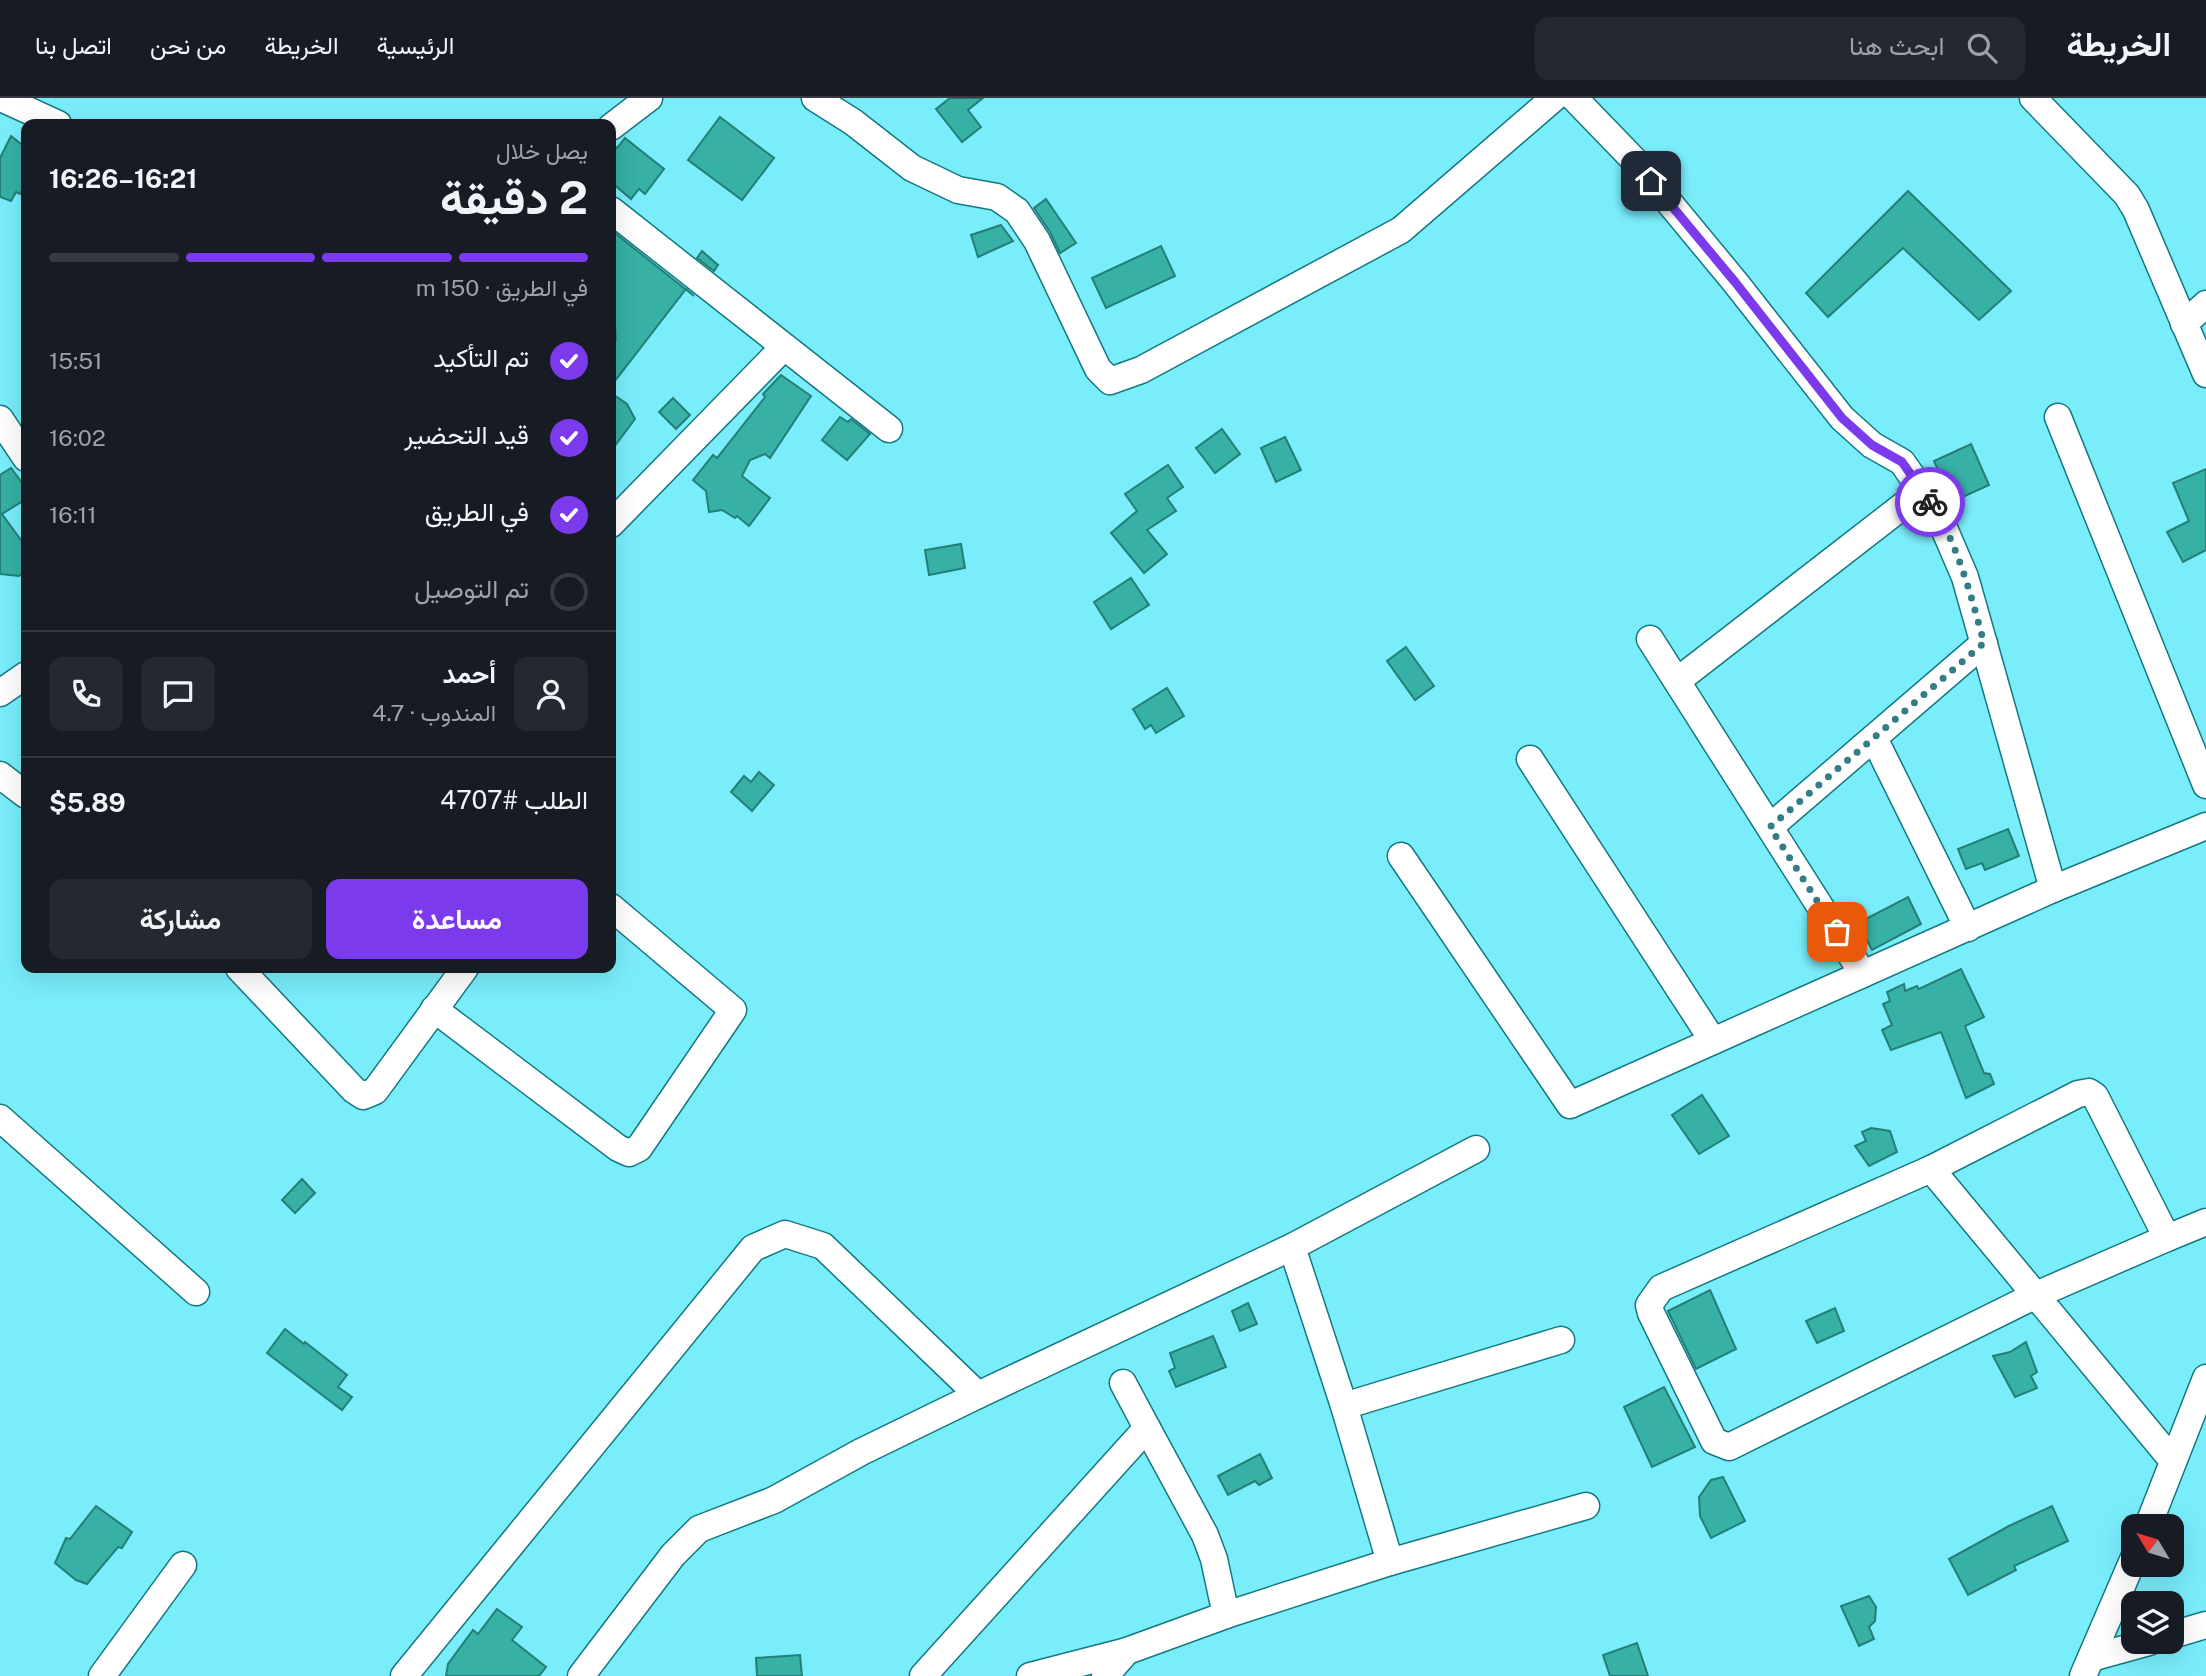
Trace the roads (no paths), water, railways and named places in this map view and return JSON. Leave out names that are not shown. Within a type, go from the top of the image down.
[{"type":"street","points":[[1,98],[47,119]]},
{"type":"street","points":[[616,123],[649,98]]},
{"type":"street","points":[[815,98],[853,121],[912,168],[958,190],[997,197],[1017,212],[1038,241],[1098,369],[1110,381],[1141,370],[1401,230],[1554,98]]},
{"type":"street","points":[[1574,98],[1634,160],[1842,418],[1872,445],[1902,462],[1937,512],[1965,577],[2053,889]]},
{"type":"street","points":[[2033,98],[2127,195],[2136,210],[2206,374]]},
{"type":"street","points":[[616,214],[783,348],[890,429]]},
{"type":"street","points":[[2184,324],[2206,303]]},
{"type":"street","points":[[616,519],[783,348]]},
{"type":"street","points":[[2058,417],[2206,785]]},
{"type":"street","points":[[0,419],[21,450]]},
{"type":"street","points":[[1677,681],[1922,491]]},
{"type":"street","points":[[1650,639],[1863,974]]},
{"type":"street","points":[[1770,827],[1984,643]]},
{"type":"street","points":[[0,694],[21,679]]},
{"type":"street","points":[[1874,738],[1968,928]]},
{"type":"street","points":[[1530,758],[1713,1041]]},
{"type":"street","points":[[0,775],[21,791]]},
{"type":"street","points":[[1401,856],[1570,1105],[2053,889],[2206,826]]},
{"type":"street","points":[[434,1009],[618,1148],[629,1153],[639,1148],[733,1010],[616,911]]},
{"type":"street","points":[[252,973],[354,1090],[363,1096],[375,1091],[461,973]]},
{"type":"street","points":[[2167,1238],[2095,1096],[2090,1092],[2078,1094],[1931,1169],[1661,1288],[1649,1305],[1714,1441],[1729,1447],[2036,1296],[2206,1222]]},
{"type":"street","points":[[0,1118],[196,1292]]},
{"type":"street","points":[[582,1676],[673,1555],[699,1529],[774,1500],[861,1452],[1292,1247],[1476,1149]]},
{"type":"street","points":[[1931,1169],[2173,1461]]},
{"type":"street","points":[[409,1674],[753,1248],[785,1234],[823,1246],[978,1395]]},
{"type":"street","points":[[1292,1247],[1344,1406],[1390,1562]]},
{"type":"street","points":[[1344,1406],[1561,1340]]},
{"type":"street","points":[[2153,1514],[2206,1378]]},
{"type":"street","points":[[1123,1383],[1205,1535],[1214,1559],[1226,1615]]},
{"type":"street","points":[[923,1676],[1147,1428]]},
{"type":"street","points":[[1030,1676],[1127,1651],[1226,1615],[1390,1562],[1586,1506]]},
{"type":"street","points":[[102,1676],[183,1565]]},
{"type":"street","points":[[2087,1667],[2126,1577]]},
{"type":"street","points":[[2184,1631],[2206,1625]]},
{"type":"street","points":[[1105,1676],[1127,1651]]},
{"type":"street","points":[[2087,1667],[2121,1653]]}]
